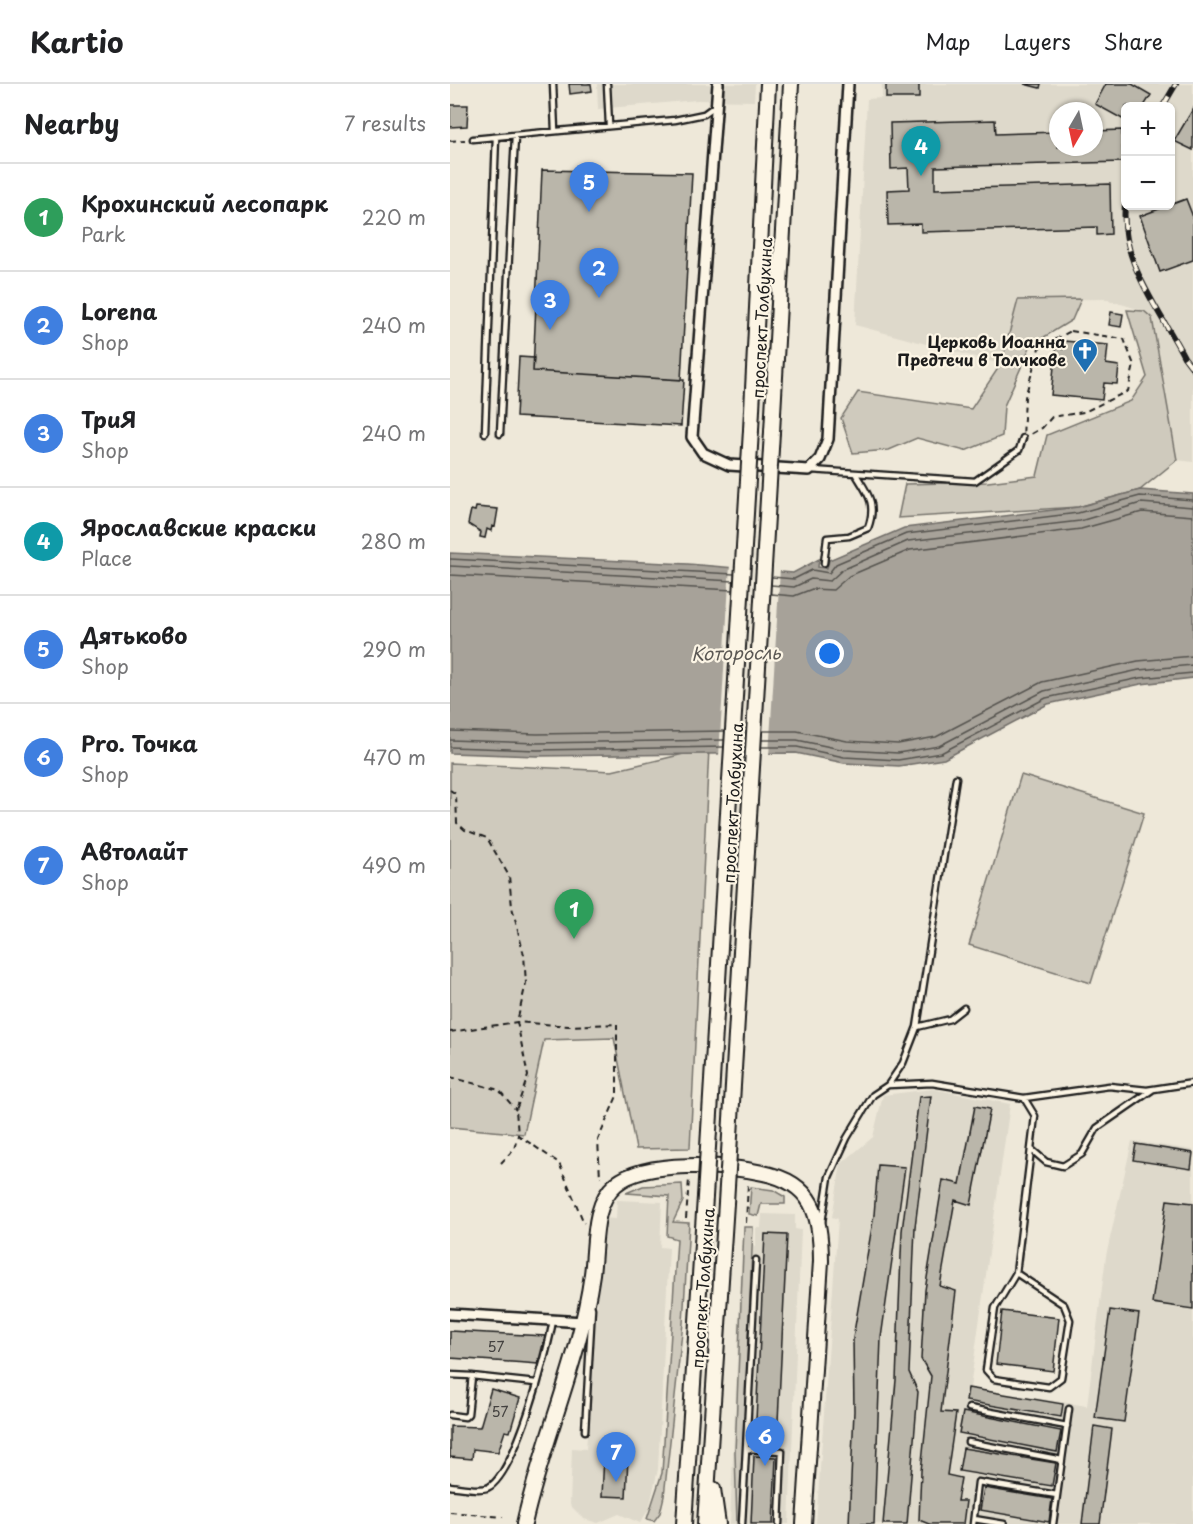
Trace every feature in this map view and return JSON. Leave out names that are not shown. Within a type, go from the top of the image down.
[{"type":"main road","name":"проспект Толбухина","points":[[684,1524],[751,430],[768,84]]},
{"type":"main road","name":"проспект Толбухина","points":[[705,1524],[726,1203],[791,84]]},
{"type":"main road","points":[[524,1524],[584,1322],[599,1215],[605,1196],[617,1183],[636,1173],[689,1167],[764,1173],[785,1180],[802,1191],[812,1204],[821,1233],[804,1524]]},
{"type":"main road","points":[[708,1458],[718,1524]]},
{"type":"main road","points":[[675,1524],[686,1495]]},
{"type":"street","points":[[718,84],[692,437],[703,453],[729,465],[808,470],[820,459],[828,439],[848,84]]},
{"type":"street","points":[[450,1314],[584,1322]]},
{"type":"lane","points":[[553,84],[555,131]]},
{"type":"lane","points":[[607,84],[609,125]]},
{"type":"lane","points":[[472,139],[675,120],[704,114],[717,105]]},
{"type":"lane","points":[[500,434],[516,136]]},
{"type":"lane","points":[[485,433],[496,137]]},
{"type":"lane","points":[[808,470],[975,481],[1019,450],[1023,438]]},
{"type":"lane","points":[[824,563],[827,538],[849,536],[868,528],[874,513],[869,495],[855,473]]},
{"type":"lane","points":[[821,1233],[829,1177],[847,1138],[873,1095],[888,1085],[903,1063],[917,1027],[956,778]]},
{"type":"lane","points":[[917,1027],[950,1019],[964,1008]]},
{"type":"lane","points":[[888,1085],[932,1083],[1024,1098],[1109,1086],[1154,1089],[1193,1083]]},
{"type":"lane","points":[[1031,1149],[1046,1162],[1063,1166],[1082,1154],[1097,1128],[1154,1089]]},
{"type":"lane","points":[[1016,1273],[1064,1305],[1070,1320],[1061,1378],[1049,1387],[994,1379],[986,1370],[995,1308],[1016,1273],[1035,1116],[1024,1098]]},
{"type":"lane","points":[[742,1524],[756,1260]]},
{"type":"lane","points":[[585,1431],[592,1334],[592,1272]]},
{"type":"lane","points":[[450,1486],[485,1488],[499,1479],[516,1444],[554,1320]]},
{"type":"lane","points":[[450,1375],[536,1383]]},
{"type":"lane","points":[[450,1415],[465,1417],[468,1414],[471,1376]]},
{"type":"lane","points":[[969,1408],[1067,1426]]},
{"type":"lane","points":[[1053,1524],[1069,1409]]},
{"type":"lane","points":[[968,1442],[1062,1460]]},
{"type":"lane","points":[[747,1449],[782,1451],[779,1524]]},
{"type":"lane","points":[[1004,1524],[973,1521],[978,1482],[1057,1495]]},
{"type":"path","points":[[450,141],[472,139]]},
{"type":"path","points":[[1071,331],[1124,339],[1134,365],[1128,391],[1084,412],[1052,417],[1042,428],[1023,438],[1025,397],[1039,348],[1071,331]]},
{"type":"path","points":[[450,790],[456,794],[457,823],[465,830],[487,838],[509,876],[512,907],[524,955],[526,983],[517,1022],[528,1076],[516,1110],[518,1135],[514,1149],[501,1163]]},
{"type":"path","points":[[450,1032],[517,1022],[569,1026],[617,1024],[617,1096],[598,1140],[600,1178]]},
{"type":"path","points":[[450,1077],[499,1090],[516,1110]]},
{"type":"path","points":[[518,1135],[559,1163],[586,1228]]},
{"type":"path","points":[[686,1219],[689,1179]]},
{"type":"path","points":[[746,1223],[748,1182]]},
{"type":"path","points":[[450,1512],[503,1517]]},
{"type":"shaded area","points":[[597,84],[755,84],[754,101],[697,100],[598,109]]},
{"type":"shaded area","points":[[882,84],[1193,84],[1193,462],[1177,460],[1152,318],[1144,311],[1105,299],[1018,300],[1001,364],[855,325],[867,99],[882,98]]},
{"type":"shaded area","points":[[1081,299],[1072,320],[1031,345],[1004,406],[1002,436],[965,451],[917,438],[889,450],[853,453],[841,418],[858,392],[971,409],[1001,364],[1018,300]]},
{"type":"shaded area","points":[[1127,310],[1144,311],[1152,318],[1177,460],[1140,490],[1078,507],[898,518],[905,484],[988,482],[1037,476],[1047,435],[1131,401],[1147,377]]},
{"type":"shaded area","points":[[709,748],[690,1148],[636,1149],[614,1038],[544,1040],[524,1134],[450,1127],[450,763],[612,771]]},
{"type":"shaded area","points":[[1021,775],[1144,813],[1091,983],[969,945]]},
{"type":"shaded area","points":[[933,1089],[1010,1104],[970,1388],[1087,1406],[1106,1256],[1132,1141],[1193,1150],[1193,1524],[816,1524],[838,1219],[832,1217],[841,1164],[873,1137],[883,1095]]},
{"type":"shaded area","points":[[682,1184],[683,1201],[673,1222],[689,1223],[683,1323],[664,1496],[660,1513],[654,1521],[647,1519],[662,1473],[677,1239],[667,1236],[669,1196],[626,1193],[643,1186]]},
{"type":"shaded area","points":[[751,1187],[773,1190],[785,1197],[785,1204],[761,1204],[758,1216],[749,1214]]},
{"type":"shaded area","points":[[617,1200],[662,1202],[660,1247],[669,1248],[658,1469],[649,1509],[640,1523],[619,1514],[598,1523],[584,1519],[570,1505],[572,1448],[586,1449],[604,1218],[616,1219]]},
{"type":"shaded area","points":[[762,1214],[795,1215],[795,1229],[801,1230],[789,1524],[730,1524],[742,1245],[756,1246],[756,1228],[761,1228]]},
{"type":"shaded area","points":[[744,1227],[753,1227],[740,1524],[737,1524],[735,1452]]},
{"type":"water","name":"Которосль","points":[[1140,490],[1193,494],[1193,678],[1141,684],[1048,704],[944,759],[899,766],[844,763],[796,753],[537,756],[450,753],[450,553],[688,564],[793,573],[819,559],[818,567],[827,568],[829,560],[904,528],[1078,507]]},
{"type":"pier","points":[[730,564],[780,569],[769,756],[719,756]]},
{"type":"building","points":[[569,84],[591,84],[592,91],[570,94]]},
{"type":"building","points":[[886,84],[919,84],[919,98],[886,98]]},
{"type":"building","points":[[1024,84],[1041,84],[1040,88]]},
{"type":"building","points":[[1106,84],[1132,84],[1151,95],[1147,102],[1121,102],[1121,118],[1103,108],[1103,102],[1096,102]]},
{"type":"building","points":[[450,105],[468,105],[467,126],[450,127]]},
{"type":"building","points":[[1193,109],[1193,150],[1175,141]]},
{"type":"building","points":[[995,120],[996,134],[1049,132],[1049,156],[1103,156],[1103,131],[1121,130],[1121,162],[935,167],[935,189],[1110,184],[1111,234],[1097,235],[1097,227],[921,232],[921,224],[888,225],[887,190],[909,189],[908,168],[891,169],[890,123]]},
{"type":"building","points":[[542,170],[692,173],[681,380],[533,371]]},
{"type":"building","points":[[1186,199],[1193,217],[1193,260],[1160,272],[1140,216],[1156,210],[1175,210],[1175,203]]},
{"type":"building","points":[[1111,312],[1123,314],[1121,327],[1109,325]]},
{"type":"building","name":"Церковь Иоанна Предтечи в Толчкове","points":[[1064,341],[1108,345],[1106,364],[1119,366],[1117,384],[1104,383],[1102,400],[1051,395],[1056,348],[1063,349]]},
{"type":"building","points":[[519,357],[534,358],[533,371],[684,380],[681,426],[516,417]]},
{"type":"building","points":[[476,507],[498,509],[495,527],[492,526],[491,531],[487,529],[485,538],[480,537],[481,532],[468,524],[471,510],[475,511]]},
{"type":"building","points":[[931,1096],[915,1227],[909,1372],[918,1392],[907,1524],[883,1524],[896,1380],[902,1231],[919,1097]]},
{"type":"building","points":[[975,1106],[990,1109],[971,1205],[955,1200],[940,1286],[956,1291],[941,1412],[956,1413],[947,1475],[961,1478],[957,1501],[966,1501],[963,1524],[929,1524],[919,1520],[921,1471],[931,1376],[921,1359],[925,1290],[943,1180],[960,1184]]},
{"type":"building","points":[[1136,1144],[1193,1153],[1191,1169],[1133,1160]]},
{"type":"building","points":[[878,1165],[905,1167],[881,1338],[874,1524],[849,1524],[854,1411],[853,1338],[874,1215]]},
{"type":"building","points":[[1167,1200],[1193,1203],[1193,1309],[1152,1303]]},
{"type":"building","points":[[765,1234],[787,1235],[777,1442],[755,1441]]},
{"type":"building","points":[[1110,1310],[1139,1314],[1124,1422],[1095,1418]]},
{"type":"building","points":[[1002,1311],[1059,1318],[1053,1371],[996,1364]]},
{"type":"building","points":[[450,1331],[545,1336],[538,1364],[450,1358]]},
{"type":"building","points":[[968,1388],[1063,1404],[1061,1417],[966,1401]]},
{"type":"building","points":[[491,1389],[520,1398],[510,1432],[505,1431],[498,1452],[473,1449],[472,1459],[450,1457],[450,1426],[480,1427]]},
{"type":"building","points":[[963,1412],[1061,1431],[1057,1452],[959,1433]]},
{"type":"building","points":[[1094,1426],[1112,1429],[1100,1524],[1082,1524]]},
{"type":"building","points":[[963,1448],[1056,1463],[1052,1486],[959,1471]]},
{"type":"building","points":[[604,1456],[628,1458],[626,1497],[602,1496]]},
{"type":"building","points":[[754,1456],[776,1457],[773,1524],[751,1524]]},
{"type":"building","points":[[984,1488],[1052,1499],[1049,1522],[980,1510]]},
{"type":"railway","points":[[1165,102],[1176,84]]},
{"type":"railway","points":[[1125,210],[1127,240],[1141,280],[1193,369]]},
{"type":"place","name":"Ярославские краски","points":[[921,176]]},
{"type":"place","name":"Дятьково","points":[[589,212]]},
{"type":"place","name":"Lorena","points":[[599,298]]},
{"type":"place","name":"ТриЯ","points":[[550,330]]},
{"type":"place","name":"Церковь Иоанна Предтечи в Толчкове","points":[[1085,374]]},
{"type":"place","name":"Крохинский лесопарк","points":[[574,939]]},
{"type":"place","name":"Pro. Точка","points":[[765,1466]]},
{"type":"place","name":"Автолайт","points":[[616,1482]]}]
